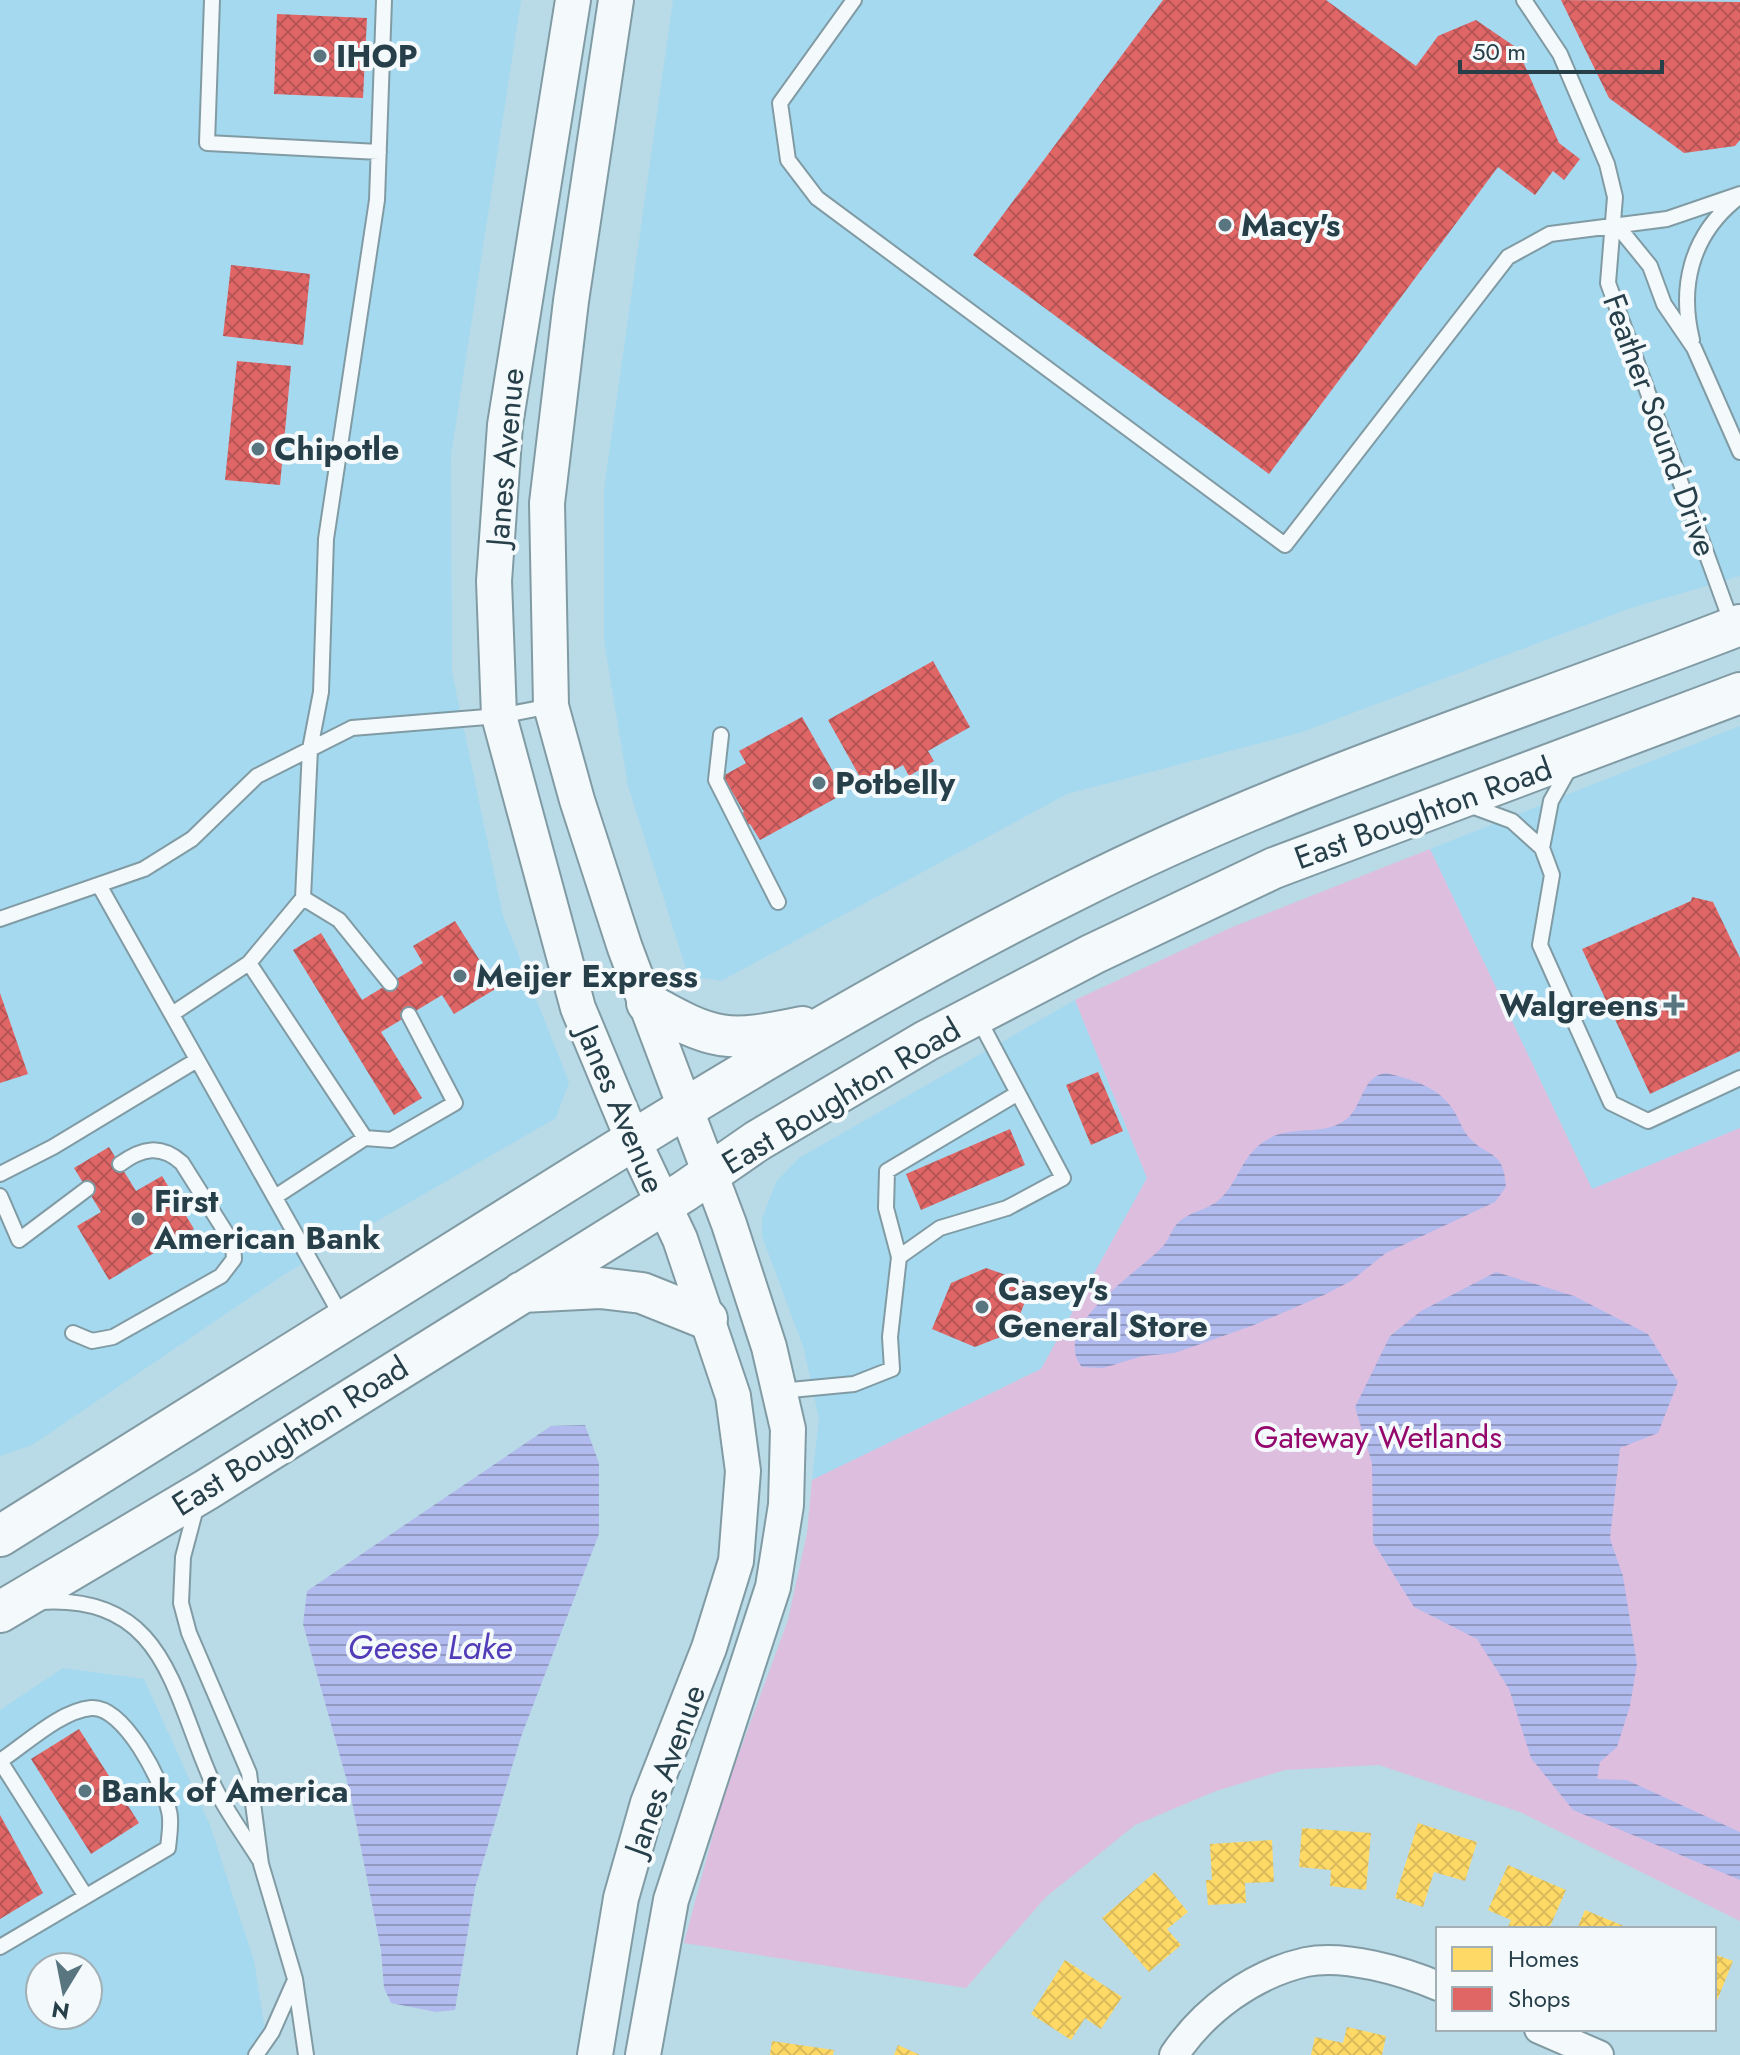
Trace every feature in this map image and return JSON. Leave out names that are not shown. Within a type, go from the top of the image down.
[{"type":"main road","name":"East Boughton Road","points":[[0,1536],[687,1106],[947,956],[1081,887],[1258,807],[1440,735],[1738,633]]},
{"type":"main road","name":"East Boughton Road","points":[[10,1607],[206,1490],[518,1292],[711,1175],[757,1141],[976,1015],[1093,954],[1274,868],[1740,693]]},
{"type":"main road","points":[[647,1003],[695,1030],[720,1037],[749,1038],[837,1019]]},
{"type":"main road","points":[[518,1292],[600,1288],[642,1293],[707,1319]]},
{"type":"street","name":"Janes Avenue","points":[[573,0],[505,425],[494,581],[499,716],[578,1008],[633,1140],[680,1239],[733,1396],[743,1471],[736,1561],[709,1648],[648,1803],[624,1884],[595,2055]]},
{"type":"street","name":"Janes Avenue","points":[[616,0],[571,301],[547,503],[551,706],[577,800],[647,1003],[687,1106],[769,1347],[788,1429],[786,1505],[773,1587],[754,1653],[718,1747],[671,1900],[643,2055]]},
{"type":"street","points":[[1174,2055],[1211,2009],[1262,1979],[1308,1962],[1365,1964],[1436,1985]]},
{"type":"street","points":[[1544,2031],[1599,2055]]},
{"type":"lane","points":[[212,0],[207,143],[379,152]]},
{"type":"lane","points":[[172,1014],[249,963],[303,898],[310,749],[321,692],[326,539],[377,200],[384,0]]},
{"type":"lane","points":[[854,0],[780,103],[788,160],[817,198],[1285,545],[1508,257],[1550,234],[1615,223],[1667,219],[1740,195]]},
{"type":"lane","points":[[1524,0],[1560,54],[1607,164],[1615,197],[1615,223]]},
{"type":"lane","points":[[1694,348],[1686,314],[1687,278],[1698,244],[1718,215],[1740,195]]},
{"type":"lane","name":"Feather Sound Drive","points":[[1615,223],[1650,266],[1664,304],[1694,348],[1740,452]]},
{"type":"lane","name":"Feather Sound Drive","points":[[1615,223],[1608,283],[1738,633]]},
{"type":"lane","points":[[0,919],[144,869],[192,839],[257,776],[352,728],[499,716],[551,706]]},
{"type":"lane","points":[[721,735],[716,780],[778,902]]},
{"type":"lane","points":[[1542,848],[1551,801],[1576,756]]},
{"type":"lane","points":[[1458,801],[1512,821],[1542,848],[1552,875],[1540,945],[1611,1103],[1648,1121],[1740,1078]]},
{"type":"lane","points":[[99,885],[345,1320]]},
{"type":"lane","points":[[303,898],[339,920],[390,983]]},
{"type":"lane","points":[[249,963],[365,1138]]},
{"type":"lane","points":[[275,1197],[365,1138],[391,1140],[455,1103],[409,1015]]},
{"type":"lane","points":[[899,1257],[940,1228],[1007,1208],[1063,1178],[976,1015]]},
{"type":"lane","points":[[0,1174],[53,1147],[197,1060]]},
{"type":"lane","points":[[779,1391],[854,1384],[892,1369],[890,1337],[899,1257],[886,1208],[887,1171],[1018,1093]]},
{"type":"lane","points":[[73,1333],[92,1341],[113,1337],[221,1276],[234,1259],[233,1244],[182,1163],[174,1156],[152,1149],[140,1151],[120,1164]]},
{"type":"lane","points":[[0,1196],[19,1240],[87,1189]]},
{"type":"lane","points":[[206,1490],[191,1518],[180,1578],[181,1603],[189,1633],[249,1773],[261,1864],[295,1979],[306,2055]]},
{"type":"lane","points":[[10,1607],[67,1600],[100,1606],[133,1623],[163,1659],[215,1788],[261,1864]]},
{"type":"lane","points":[[0,1947],[168,1848],[169,1811],[134,1737],[121,1719],[105,1709],[89,1708],[72,1714],[0,1761],[85,1895]]},
{"type":"lane","points":[[256,2055],[272,2032],[295,1979]]},
{"type":"shaded area","points":[[0,0],[521,0],[451,455],[452,672],[503,916],[569,1082],[556,1118],[285,1274],[32,1445],[0,1456]]},
{"type":"shaded area","points":[[673,0],[1740,0],[1740,576],[1631,608],[1302,732],[1067,794],[721,981],[688,975],[628,786],[604,641],[604,489]]},
{"type":"shaded area","points":[[1740,726],[1740,1128],[1592,1189],[1430,849]]},
{"type":"shaded area","points":[[1075,1000],[1147,1178],[1041,1369],[812,1480],[819,1419],[804,1349],[762,1236],[762,1219],[776,1182],[799,1158]]},
{"type":"shaded area","points":[[63,1668],[144,1679],[210,1825],[254,1961],[269,2055],[0,2055],[0,1710]]},
{"type":"green space","name":"Gateway Wetlands","points":[[1430,849],[1592,1189],[1740,1128],[1740,1921],[1520,1812],[1379,1765],[1285,1770],[1216,1791],[1135,1825],[1046,1897],[966,1988],[684,1943],[723,1797],[788,1620],[807,1533],[812,1480],[1041,1369],[1147,1178],[1075,1000],[1230,928]]},
{"type":"water","points":[[1386,1073],[1413,1081],[1439,1094],[1452,1108],[1467,1135],[1498,1159],[1505,1174],[1506,1187],[1495,1202],[1386,1253],[1351,1281],[1324,1295],[1254,1325],[1175,1353],[1143,1356],[1103,1368],[1082,1367],[1075,1351],[1078,1334],[1087,1317],[1164,1245],[1178,1223],[1219,1200],[1259,1145],[1287,1132],[1326,1128],[1344,1121],[1372,1080]]},
{"type":"water","points":[[1496,1272],[1574,1296],[1648,1334],[1678,1382],[1658,1433],[1620,1448],[1610,1539],[1623,1576],[1637,1664],[1630,1706],[1617,1747],[1600,1762],[1597,1779],[1627,1780],[1740,1832],[1740,1880],[1573,1810],[1531,1758],[1509,1689],[1477,1639],[1414,1607],[1373,1542],[1372,1463],[1355,1407],[1390,1336],[1421,1311]]},
{"type":"water","name":"Geese Lake","points":[[585,1425],[599,1463],[599,1534],[522,1734],[475,1888],[455,2010],[436,2012],[391,2003],[384,1988],[381,1950],[350,1792],[303,1624],[307,1591],[551,1426]]},
{"type":"building: Homes","points":[[1418,1823],[1477,1842],[1465,1881],[1434,1872],[1423,1907],[1395,1898]]},
{"type":"building: Homes","points":[[1302,1828],[1371,1833],[1366,1890],[1330,1886],[1331,1870],[1299,1867]]},
{"type":"building: Homes","points":[[1272,1840],[1274,1882],[1245,1883],[1246,1903],[1208,1905],[1206,1880],[1212,1880],[1210,1844]]},
{"type":"building: Homes","points":[[1508,1865],[1566,1890],[1550,1927],[1508,1927],[1511,1920],[1488,1910]]},
{"type":"building: Homes","points":[[1155,1872],[1188,1912],[1167,1929],[1181,1945],[1149,1972],[1102,1918]]},
{"type":"building: Homes","points":[[1585,1910],[1626,1927],[1578,1927]]},
{"type":"building: Homes","points":[[1716,1955],[1733,1961],[1716,2003]]},
{"type":"building: Homes","points":[[1065,1960],[1122,1997],[1101,2029],[1085,2018],[1071,2040],[1031,2014]]},
{"type":"building: Homes","points":[[1347,2027],[1386,2036],[1382,2055],[1311,2055],[1315,2037],[1343,2043]]},
{"type":"building: Homes","points":[[772,2041],[834,2050],[833,2055],[770,2055]]},
{"type":"building: Homes","points":[[898,2045],[920,2055],[894,2055]]},
{"type":"building: Shops","name":"Macy's","points":[[1163,0],[1326,0],[1416,66],[1438,36],[1476,20],[1517,48],[1559,143],[1580,159],[1564,180],[1553,171],[1535,195],[1498,167],[1269,474],[973,255]]},
{"type":"building: Shops","points":[[1561,0],[1740,2],[1740,140],[1735,146],[1684,153],[1609,98]]},
{"type":"building: Shops","name":"IHOP","points":[[277,14],[367,18],[363,98],[274,94]]},
{"type":"building: Shops","points":[[231,265],[310,274],[303,345],[223,336]]},
{"type":"building: Shops","points":[[237,361],[291,366],[280,485],[225,480]]},
{"type":"building: Shops","points":[[933,661],[970,727],[928,751],[934,761],[909,776],[903,765],[865,786],[828,720]]},
{"type":"building: Shops","points":[[802,717],[845,793],[760,840],[750,824],[744,827],[737,816],[744,812],[723,776],[746,763],[739,751]]},
{"type":"building: Shops","name":"Walgreens","points":[[1692,897],[1713,902],[1740,958],[1740,1051],[1650,1094],[1582,949],[1691,901]]},
{"type":"building: Shops","points":[[455,921],[497,988],[454,1014],[442,995],[381,1032],[422,1098],[394,1115],[293,950],[321,933],[362,1000],[423,963],[413,946]]},
{"type":"building: Shops","points":[[0,993],[28,1074],[0,1083]]},
{"type":"building: Shops","points":[[1098,1072],[1123,1131],[1091,1145],[1066,1085]]},
{"type":"building: Shops","points":[[1010,1129],[1025,1165],[921,1210],[906,1174]]},
{"type":"building: Shops","name":"First American Bank","points":[[109,1147],[136,1191],[162,1176],[194,1229],[109,1280],[77,1226],[101,1212],[74,1168]]},
{"type":"building: Shops","name":"Casey's General Store","points":[[986,1268],[1032,1284],[1013,1332],[975,1347],[932,1329],[951,1283]]},
{"type":"building: Shops","name":"Bank of America","points":[[79,1729],[139,1823],[91,1854],[31,1759]]},
{"type":"building: Shops","points":[[0,1815],[43,1893],[0,1919]]},
{"type":"place","name":"IHOP","points":[[320,56]]},
{"type":"place","name":"Macy's","points":[[1225,225]]},
{"type":"place","name":"Chipotle","points":[[258,449]]},
{"type":"place","name":"Potbelly","points":[[819,783]]},
{"type":"place","name":"Meijer Express","points":[[460,976]]},
{"type":"place","name":"Walgreens","points":[[1674,1005]]},
{"type":"place","name":"First American Bank","points":[[138,1219]]},
{"type":"place","name":"Casey's General Store","points":[[982,1307]]},
{"type":"place","name":"Bank of America","points":[[85,1791]]}]
